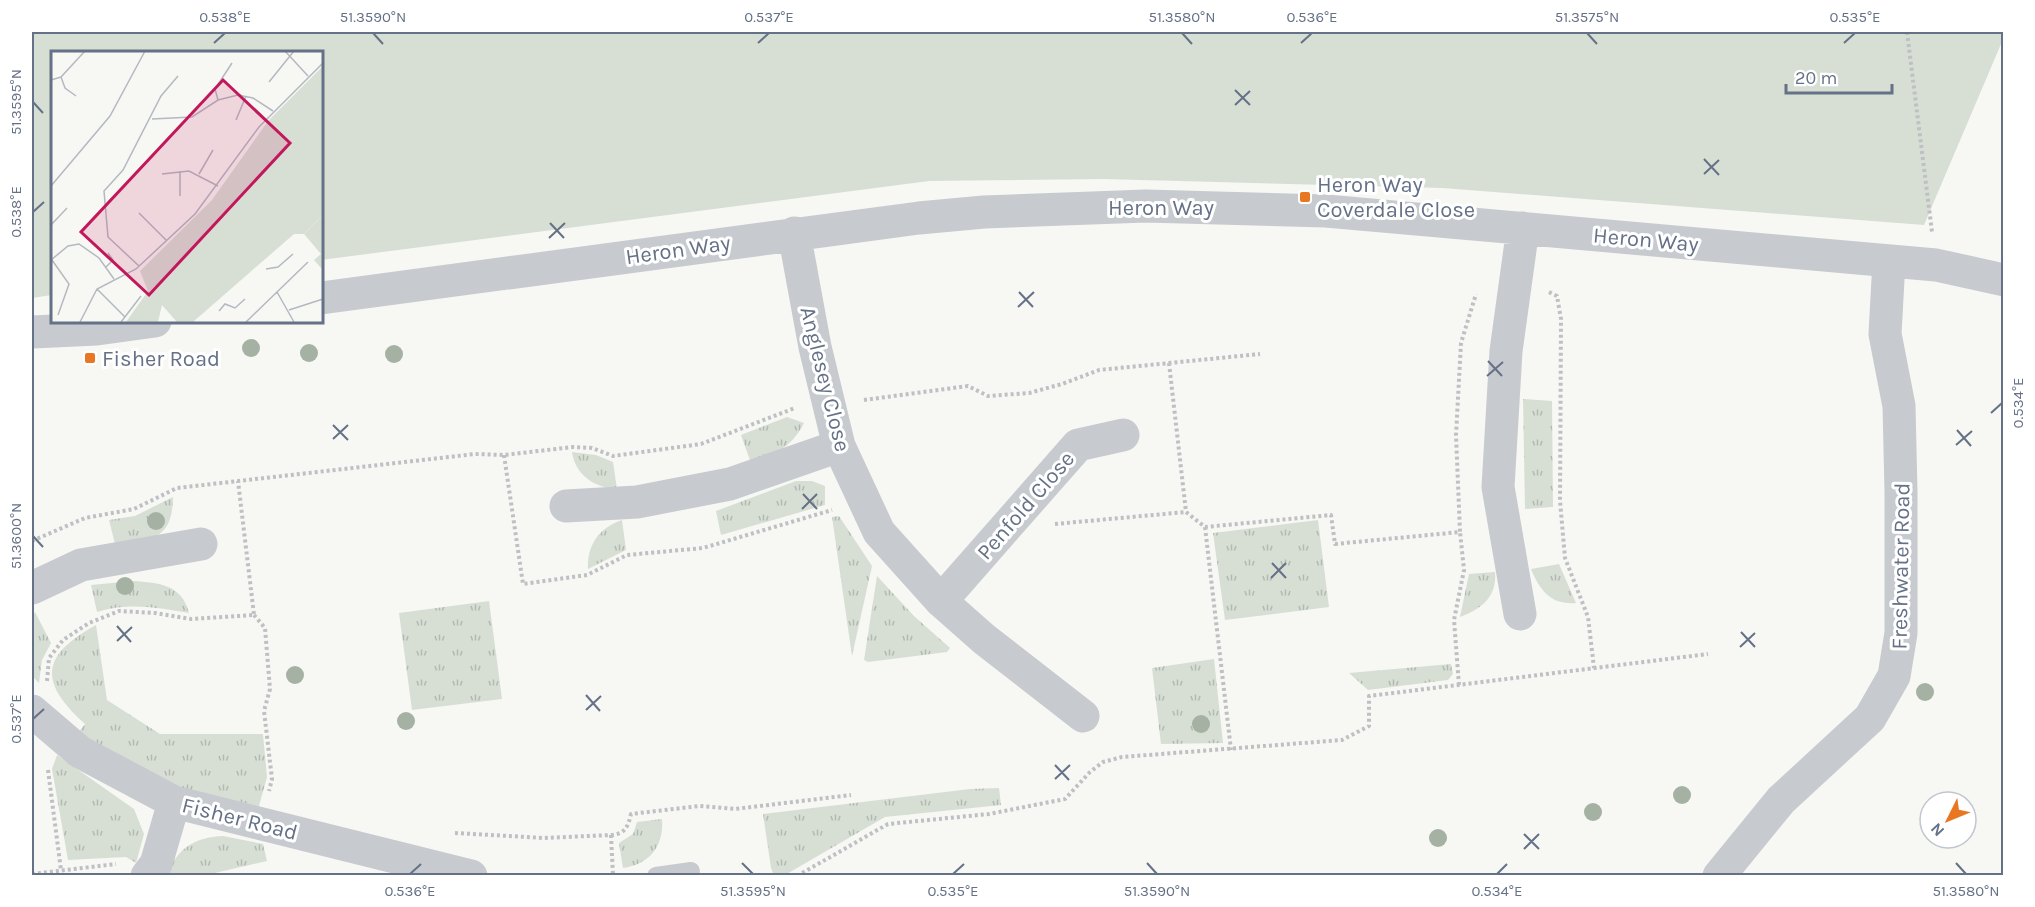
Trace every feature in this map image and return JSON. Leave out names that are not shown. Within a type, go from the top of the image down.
[{"type":"street","name":"Heron Way","points":[[322,298],[794,233],[984,212],[1146,206],[1326,211],[1936,265],[2004,280]]},
{"type":"street","points":[[1520,614],[1498,487],[1506,351],[1523,228]]},
{"type":"street","name":"Anglesey Close","points":[[794,233],[838,446],[879,532],[941,601],[984,639],[1083,716]]},
{"type":"street","name":"Freshwater Road","points":[[1719,876],[1781,800],[1870,718],[1894,676],[1901,633],[1901,492],[1899,406],[1885,333],[1889,261]]},
{"type":"street","points":[[32,332],[97,329],[148,322]]},
{"type":"street","name":"Penfold Close","points":[[941,601],[1078,445],[1123,435]]},
{"type":"street","points":[[566,506],[637,502],[730,483],[838,446]]},
{"type":"street","points":[[32,588],[81,565],[201,544]]},
{"type":"street","name":"Fisher Road","points":[[39,698],[62,736],[80,752],[174,802],[471,876]]},
{"type":"street","points":[[135,869],[156,864],[174,802]]},
{"type":"lane","points":[[656,876],[691,871]]},
{"type":"path","points":[[1907,32],[1936,265]]},
{"type":"path","points":[[1459,685],[1454,620],[1464,570],[1456,435],[1461,343],[1481,278],[1515,276],[1557,296],[1561,319],[1560,501],[1565,558],[1588,617],[1594,668]]},
{"type":"path","points":[[32,541],[85,518],[134,509],[177,488],[475,454],[504,455],[573,447],[592,448],[614,456],[701,444],[786,411],[828,402],[968,386],[988,396],[1029,393],[1099,370],[1260,354]]},
{"type":"path","points":[[1169,363],[1186,512]]},
{"type":"path","points":[[238,481],[254,615],[265,628],[270,689],[264,711],[272,779],[262,824]]},
{"type":"path","points":[[1018,512],[1041,526],[1186,512],[1205,527],[1331,515],[1335,544],[1460,532]]},
{"type":"path","points":[[1205,527],[1231,750]]},
{"type":"path","points":[[39,698],[49,658],[63,640],[88,623],[119,611],[155,613],[191,620],[254,615]]},
{"type":"path","points":[[797,876],[888,824],[989,814],[1031,808],[1065,799],[1090,772],[1103,762],[1122,757],[1342,740],[1370,726],[1369,696],[1708,654]]},
{"type":"path","points":[[61,870],[47,765],[62,736]]},
{"type":"path","points":[[453,833],[544,838],[611,835],[620,834],[628,827],[632,814],[699,806],[735,809],[850,795]]},
{"type":"path","points":[[611,835],[613,876]]},
{"type":"path","points":[[32,874],[61,870],[135,869]]},
{"type":"green space","points":[[32,32],[2003,32],[2004,37],[1924,225],[1442,188],[1104,179],[929,181],[322,260],[322,51],[51,51],[51,295],[32,298]]},
{"type":"green space","points":[[1523,399],[1552,401],[1553,507],[1525,509]]},
{"type":"green space","points":[[787,417],[804,423],[794,438],[775,453],[751,463],[741,435]]},
{"type":"green space","points":[[572,452],[596,455],[613,462],[617,489],[601,486],[587,479],[577,467]]},
{"type":"green space","points":[[796,481],[812,481],[825,486],[825,505],[721,535],[716,511]]},
{"type":"green space","points":[[173,497],[169,522],[164,530],[150,539],[116,548],[109,520],[135,516]]},
{"type":"green space","points":[[839,516],[872,566],[852,656],[832,517]]},
{"type":"green space","points":[[622,520],[626,550],[588,569],[590,552],[596,538],[614,523]]},
{"type":"green space","points":[[1318,520],[1329,607],[1225,620],[1213,533]]},
{"type":"green space","points":[[1559,564],[1576,603],[1553,599],[1538,584],[1531,569]]},
{"type":"green space","points":[[1495,572],[1491,595],[1481,606],[1460,617],[1469,574]]},
{"type":"green space","points":[[877,576],[914,616],[950,648],[947,652],[868,662],[864,660]]},
{"type":"green space","points":[[133,581],[160,584],[175,591],[186,603],[189,613],[132,607],[97,612],[91,585]]},
{"type":"green space","points":[[489,601],[502,699],[412,710],[399,613]]},
{"type":"green space","points":[[35,612],[51,643],[42,660],[39,683],[32,676],[32,616]]},
{"type":"green space","points":[[96,625],[107,700],[160,734],[263,734],[267,777],[257,813],[182,792],[78,733],[85,724],[69,709],[59,695],[53,682],[52,670],[56,658],[65,647]]},
{"type":"green space","points":[[1214,659],[1223,743],[1161,744],[1152,668]]},
{"type":"green space","points":[[1451,664],[1453,674],[1448,680],[1368,690],[1349,673]]},
{"type":"green space","points":[[57,755],[134,809],[144,834],[136,863],[126,857],[68,860],[52,769]]},
{"type":"green space","points":[[999,788],[1001,805],[885,817],[785,875],[774,875],[771,868],[763,814],[970,789]]},
{"type":"green space","points":[[662,819],[661,837],[653,852],[641,862],[623,868],[619,843],[633,834],[637,822]]},
{"type":"green space","points":[[223,836],[263,844],[267,861],[206,875],[166,876],[175,858],[188,846],[203,839]]},
{"type":"place","name":"Heron Way Coverdale Close","points":[[1305,197]]},
{"type":"place","name":"Fisher Road","points":[[90,358]]}]
